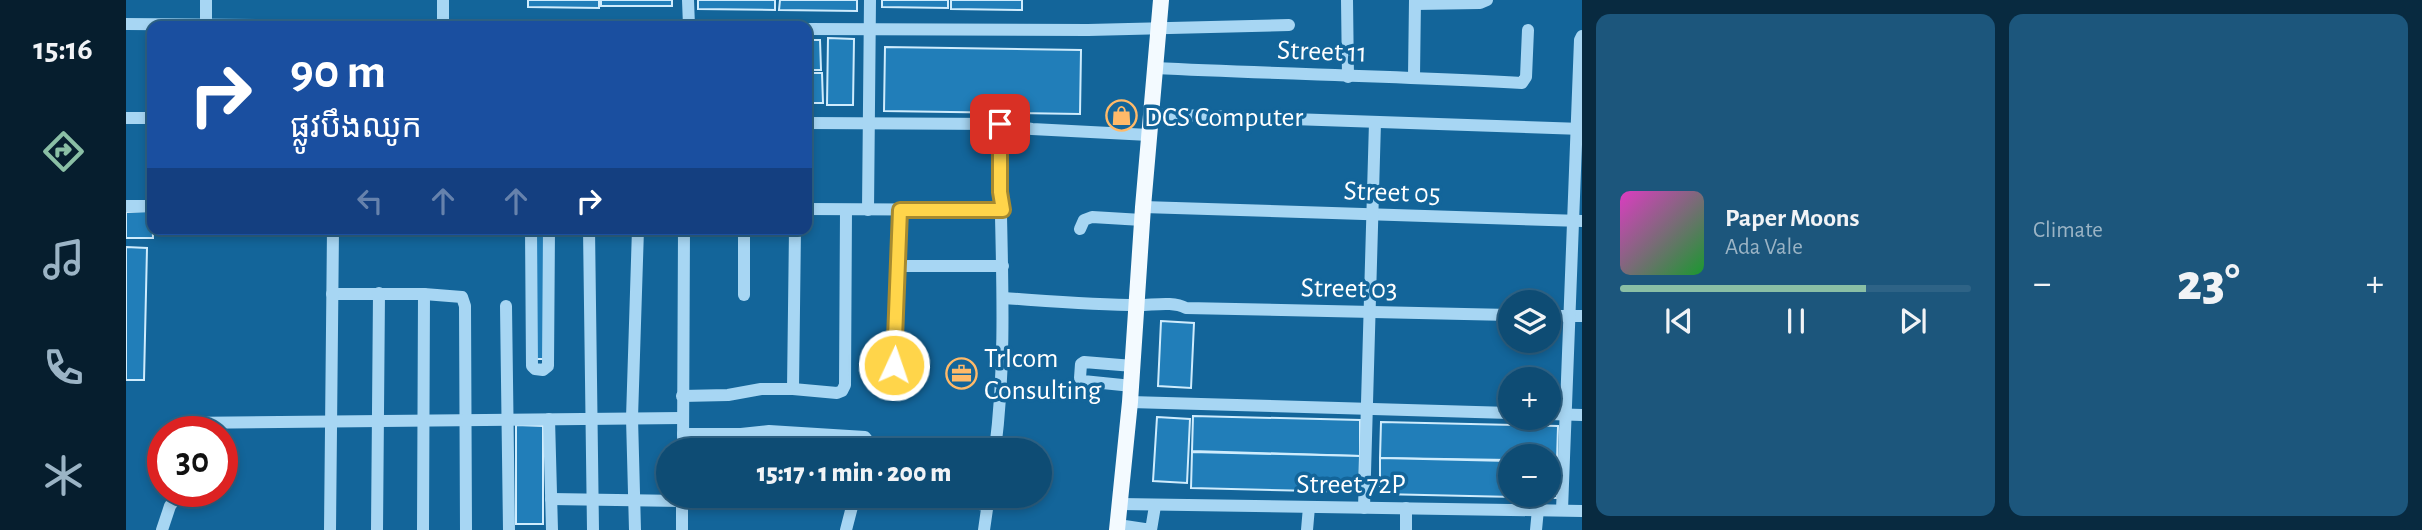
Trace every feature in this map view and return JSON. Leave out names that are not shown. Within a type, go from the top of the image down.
[{"type":"main road","points":[[1118,528],[1161,0]]},
{"type":"street","points":[[206,0],[206,21]]},
{"type":"street","points":[[443,0],[443,21]]},
{"type":"street","points":[[688,0],[689,21]]},
{"type":"street","points":[[868,210],[870,0]]},
{"type":"street","points":[[1347,0],[1348,77]]},
{"type":"street","points":[[1414,76],[1415,2],[1480,3],[1487,0]]},
{"type":"street","points":[[126,24],[147,25]]},
{"type":"street","points":[[812,29],[1158,29],[1289,25]]},
{"type":"street","name":"Street 11","points":[[1155,68],[1348,77],[1414,76],[1522,83],[1526,77],[1528,30]]},
{"type":"street","points":[[1562,510],[1566,415],[1576,316],[1582,36]]},
{"type":"street","points":[[1151,114],[1579,129]]},
{"type":"street","points":[[126,118],[147,118]]},
{"type":"street","points":[[1364,508],[1375,122]]},
{"type":"street","points":[[812,123],[1000,124],[1032,129],[1149,135]]},
{"type":"street","points":[[996,438],[1003,361],[1004,298],[1000,124]]},
{"type":"street","points":[[126,206],[147,206]]},
{"type":"street","points":[[812,209],[1003,210]]},
{"type":"street","points":[[682,396],[728,395],[752,390],[793,388],[837,393],[842,391],[845,385],[846,210]]},
{"type":"street","points":[[894,365],[900,210]]},
{"type":"street","name":"Street 05","points":[[1080,229],[1084,220],[1092,218],[1201,211],[1578,221]]},
{"type":"street","points":[[330,530],[332,235]]},
{"type":"street","points":[[531,235],[531,366],[543,370],[548,366],[549,235]]},
{"type":"street","points":[[589,235],[593,530]]},
{"type":"street","points":[[635,530],[632,418],[638,235]]},
{"type":"street","points":[[683,438],[684,235]]},
{"type":"street","points":[[744,235],[744,295]]},
{"type":"street","points":[[793,388],[795,235]]},
{"type":"street","points":[[899,266],[1003,266]]},
{"type":"street","points":[[377,530],[379,293]]},
{"type":"street","points":[[332,294],[424,294],[462,298],[466,530]]},
{"type":"street","points":[[423,530],[424,294]]},
{"type":"street","name":"Street 03","points":[[1004,298],[1138,305],[1182,312],[1186,308],[1498,315]]},
{"type":"street","points":[[506,306],[509,530]]},
{"type":"street","points":[[1133,366],[1084,362],[1081,364],[1081,380],[1112,384],[1131,394],[1367,409],[1498,413]]},
{"type":"street","points":[[1112,384],[1114,364]]},
{"type":"street","points":[[1561,415],[1582,415]]},
{"type":"street","points":[[238,422],[682,418]]},
{"type":"street","points":[[549,419],[552,530]]},
{"type":"street","points":[[683,434],[741,434],[769,430],[866,438]]},
{"type":"street","points":[[551,499],[656,499]]},
{"type":"street","name":"Street 72P","points":[[1121,504],[1582,510]]},
{"type":"street","points":[[1118,528],[1151,530],[1155,506]]},
{"type":"street","points":[[162,530],[170,507]]},
{"type":"street","points":[[682,508],[682,530]]},
{"type":"street","points":[[846,530],[852,508]]},
{"type":"street","points":[[984,530],[988,508]]},
{"type":"street","points":[[1307,530],[1309,508]]},
{"type":"street","points":[[1406,508],[1406,530]]},
{"type":"street","points":[[1536,530],[1538,509]]},
{"type":"building","points":[[528,0],[599,0],[599,8],[528,7]]},
{"type":"building","points":[[601,0],[672,0],[672,6],[601,6]]},
{"type":"building","points":[[698,0],[775,0],[775,10],[698,9]]},
{"type":"building","points":[[780,0],[857,0],[857,11],[779,10]]},
{"type":"building","points":[[882,0],[948,0],[948,8],[882,7]]},
{"type":"building","points":[[951,0],[1022,0],[1022,10],[951,9]]},
{"type":"building","points":[[828,38],[854,39],[853,105],[827,105]]},
{"type":"building","points":[[812,40],[820,40],[821,70],[812,70]]},
{"type":"building","points":[[885,47],[1081,50],[1080,114],[884,111]]},
{"type":"building","points":[[812,73],[822,73],[823,103],[812,103]]},
{"type":"building","points":[[147,211],[147,235],[153,235],[153,238],[126,238],[126,212]]},
{"type":"building","points":[[535,235],[546,235],[546,359],[534,359]]},
{"type":"building","points":[[126,247],[147,248],[144,380],[126,380]]},
{"type":"building","points":[[1161,321],[1194,323],[1191,388],[1158,386]]},
{"type":"building","points":[[1193,416],[1360,420],[1360,456],[1192,451]]},
{"type":"building","points":[[1157,417],[1190,419],[1187,483],[1153,481]]},
{"type":"building","points":[[1381,422],[1498,425],[1498,430],[1558,430],[1557,444],[1498,444],[1498,460],[1380,458]]},
{"type":"building","points":[[516,425],[543,426],[543,524],[516,524]]},
{"type":"building","points":[[1192,452],[1360,456],[1359,492],[1191,488]]},
{"type":"building","points":[[1380,458],[1498,461],[1498,497],[1380,494]]},
{"type":"place","name":"DCS Computer","points":[[1121,116]]},
{"type":"place","name":"TrIcom Consulting","points":[[961,373]]},
{"type":"route","points":[[894,365],[900,210],[1003,210],[1000,192],[1000,124]]}]
